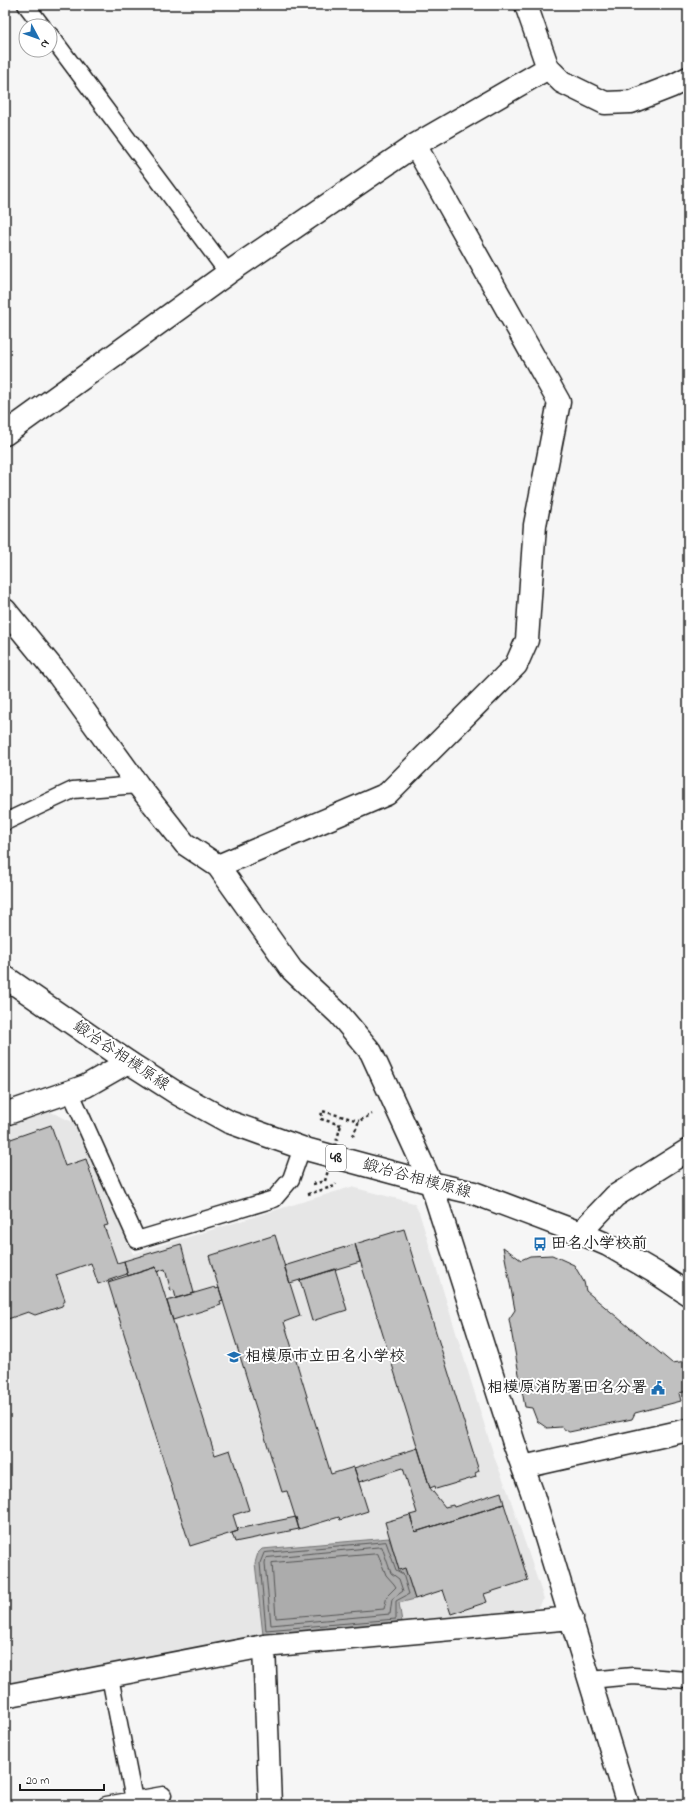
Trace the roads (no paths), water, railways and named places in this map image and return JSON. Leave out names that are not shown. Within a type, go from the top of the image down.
[{"type":"street","points":[[530,6],[548,68],[562,82],[605,103],[631,102],[688,78]]},
{"type":"street","points":[[5,434],[228,273],[415,145],[548,68]]},
{"type":"street","points":[[218,866],[387,794],[516,665],[527,640],[535,525],[559,402],[415,145]]},
{"type":"street","points":[[5,610],[59,676],[138,785],[185,844],[218,866],[292,970],[340,1014],[371,1052],[431,1183],[572,1618],[628,1805]]},
{"type":"street","name":"鍛冶谷相模原線","points":[[5,977],[128,1062],[178,1094],[229,1122],[302,1148],[431,1183],[474,1193],[608,1245],[658,1274],[688,1294]]},
{"type":"street","points":[[5,1114],[86,1086],[128,1062]]},
{"type":"street","points":[[580,1233],[615,1196],[688,1150]]},
{"type":"street","points":[[523,1467],[688,1430]]},
{"type":"street","points":[[5,1696],[110,1677],[264,1646],[572,1618]]},
{"type":"street","points":[[264,1646],[270,1805]]},
{"type":"lane","points":[[26,5],[36,18]]},
{"type":"lane","points":[[58,47],[228,273]]},
{"type":"lane","points":[[5,822],[73,790],[138,785]]},
{"type":"lane","points":[[70,1091],[137,1240],[274,1199],[291,1179],[302,1148]]},
{"type":"lane","points":[[590,1680],[632,1676],[688,1680]]},
{"type":"lane","points":[[110,1677],[134,1800]]},
{"type":"lane","points":[[106,1805],[163,1795]]},
{"type":"water","points":[[389,1538],[399,1569],[405,1568],[415,1599],[399,1603],[402,1622],[263,1635],[255,1563],[258,1553],[262,1549]]},
{"type":"place","name":"田名小学校前","points":[[540,1244]]},
{"type":"place","name":"相模原市立田名小学校","points":[[234,1357]]},
{"type":"place","name":"相模原消防署田名分署","points":[[658,1388]]}]
